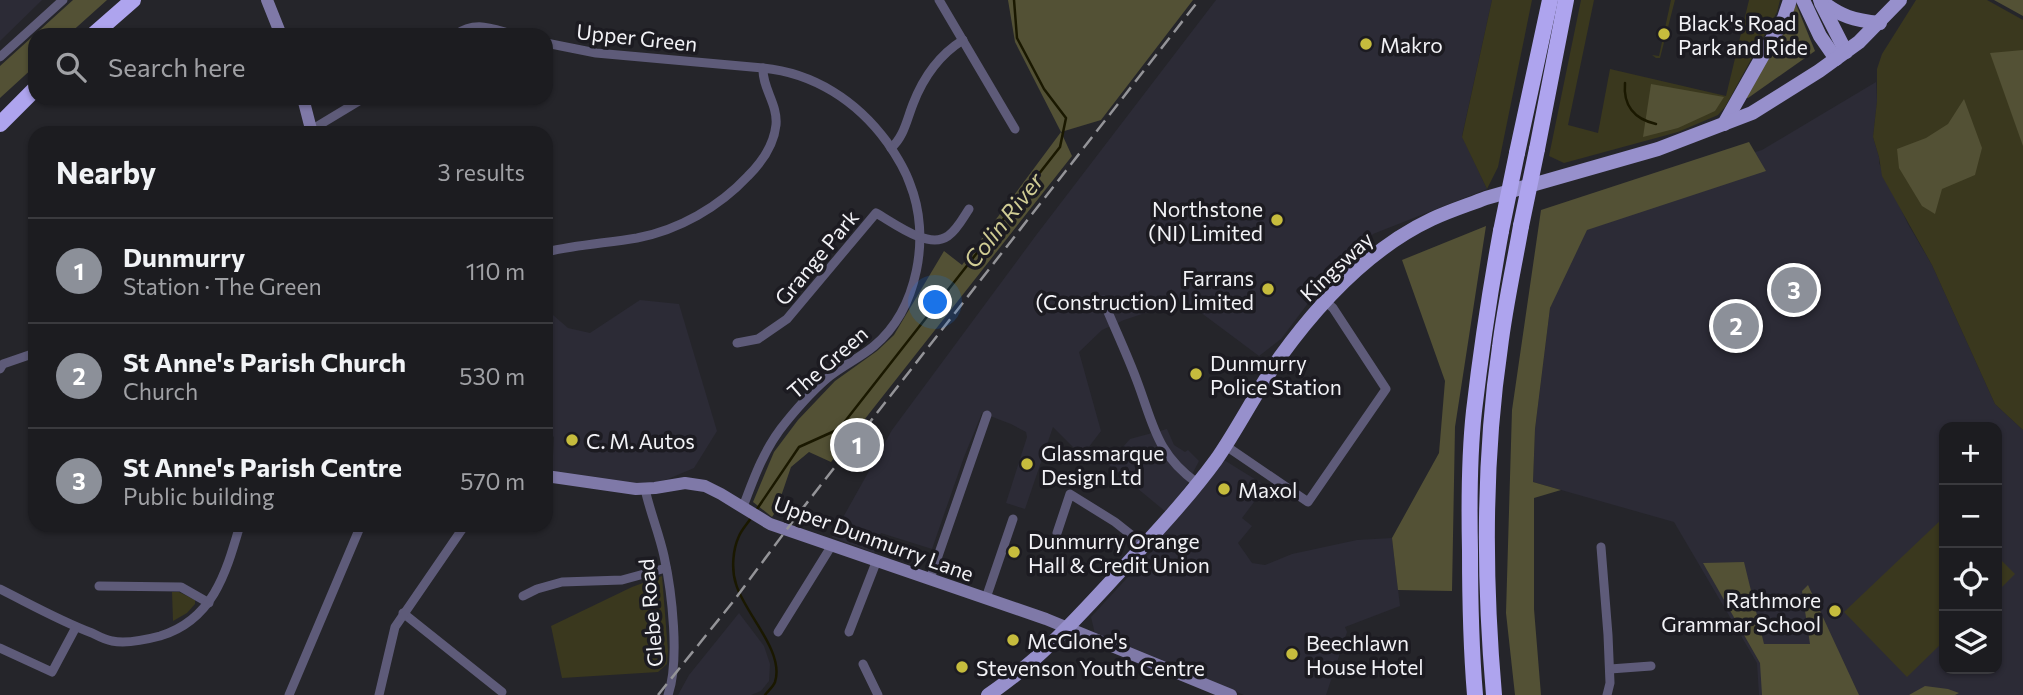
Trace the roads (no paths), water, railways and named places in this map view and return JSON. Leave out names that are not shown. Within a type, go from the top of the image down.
[{"type":"highway","points":[[101,28],[133,0]]},
{"type":"highway","points":[[1475,695],[1469,508],[1474,414],[1483,334],[1501,231],[1550,0]]},
{"type":"highway","points":[[1494,695],[1487,590],[1492,415],[1500,347],[1521,226],[1566,0]]},
{"type":"highway","points":[[0,124],[28,96]]},
{"type":"main road","points":[[1724,124],[1784,18],[1790,0]]},
{"type":"main road","points":[[1803,0],[1821,36],[1841,55]]},
{"type":"main road","points":[[1820,0],[1841,55]]},
{"type":"main road","points":[[1820,0],[1847,18],[1880,23]]},
{"type":"main road","name":"Kingsway","points":[[988,695],[1020,671],[1067,628],[1144,545],[1226,446],[1280,357],[1325,301],[1372,259],[1430,220],[1486,198],[1658,149],[1763,107],[1868,35],[1900,0]]},
{"type":"street","points":[[32,28],[63,0]]},
{"type":"street","points":[[267,0],[278,28]]},
{"type":"street","points":[[939,0],[1015,129]]},
{"type":"street","points":[[0,57],[28,32]]},
{"type":"street","points":[[891,148],[902,133],[932,67],[963,40]]},
{"type":"street","name":"Upper Green","points":[[553,44],[596,53],[725,64]]},
{"type":"street","name":"The Green","points":[[725,64],[795,74],[820,84],[839,96],[873,125],[891,148],[911,184],[920,237],[917,266],[897,319],[875,345],[831,376],[786,422],[765,454],[745,509]]},
{"type":"street","points":[[553,251],[661,231],[696,216],[732,191],[756,168],[774,135],[776,116],[764,83],[763,68]]},
{"type":"street","points":[[305,105],[310,126]]},
{"type":"street","points":[[321,126],[353,105]]},
{"type":"street","points":[[920,237],[933,241],[947,236],[970,209]]},
{"type":"street","name":"Grange Park","points":[[737,343],[758,339],[787,319],[876,213],[920,237]]},
{"type":"street","points":[[1103,300],[1137,381],[1159,443],[1171,459],[1197,483]]},
{"type":"street","points":[[1226,446],[1308,502],[1371,411],[1386,389],[1333,308],[1325,301]]},
{"type":"street","points":[[0,369],[3,364],[28,355]]},
{"type":"street","points":[[930,579],[987,415]]},
{"type":"street","name":"Upper Dunmurry Lane","points":[[553,477],[645,489],[696,484],[721,494],[763,521],[1067,628],[1231,695]]},
{"type":"street","name":"Glebe Road","points":[[645,489],[666,568],[673,654],[668,695]]},
{"type":"street","points":[[1057,533],[1070,494],[1115,522],[1144,545]]},
{"type":"street","points":[[986,598],[1013,519]]},
{"type":"street","points":[[0,589],[76,627],[112,641],[143,641],[183,627],[209,603],[225,571],[238,532]]},
{"type":"street","points":[[289,695],[358,532]]},
{"type":"street","points":[[379,695],[394,627],[460,532]]},
{"type":"street","points":[[778,632],[832,545]]},
{"type":"street","points":[[1601,547],[1610,684],[1607,695]]},
{"type":"street","points":[[849,632],[877,560]]},
{"type":"street","points":[[523,596],[562,582],[622,580],[666,568]]},
{"type":"street","points":[[99,586],[181,587],[209,603]]},
{"type":"street","points":[[403,613],[502,692]]},
{"type":"street","points":[[0,648],[52,672],[76,627]]},
{"type":"street","points":[[863,664],[878,695]]},
{"type":"street","points":[[1609,669],[1651,667]]},
{"type":"waterway","name":"Colin River","points":[[757,509],[799,447],[839,429],[1060,147],[1066,118],[1044,89],[1017,38],[1014,0]]},
{"type":"waterway","points":[[1625,83],[1626,98],[1632,110],[1642,119],[1656,124]]},
{"type":"waterway","name":"Colin River","points":[[751,518],[737,541],[733,559],[734,572],[740,595],[774,658],[777,670],[775,682],[765,695]]},
{"type":"railway","points":[[658,695],[1199,0]]},
{"type":"place","name":"Black's Road Park and Ride","points":[[1664,34]]},
{"type":"place","name":"Makro","points":[[1366,44]]},
{"type":"place","name":"Northstone (NI) Limited","points":[[1277,220]]},
{"type":"place","name":"Farrans (Construction) Limited","points":[[1268,289]]},
{"type":"place","name":"St Anne's Parish Centre","points":[[1794,290]]},
{"type":"place","name":"St Anne's Parish Church","points":[[1736,326]]},
{"type":"place","name":"Dunmurry Police Station","points":[[1196,374]]},
{"type":"place","name":"C. M. Autos","points":[[572,440]]},
{"type":"place","name":"Dunmurry","points":[[857,445]]},
{"type":"place","name":"Glassmarque Design Ltd","points":[[1027,464]]},
{"type":"place","name":"Maxol","points":[[1224,489]]},
{"type":"place","name":"Dunmurry Orange Hall & Credit Union","points":[[1014,552]]},
{"type":"place","name":"Rathmore Grammar School","points":[[1835,611]]},
{"type":"place","name":"McGlone's","points":[[1013,640]]},
{"type":"place","name":"Beechlawn House Hotel","points":[[1292,654]]},
{"type":"place","name":"Stevenson Youth Centre","points":[[962,667]]}]
